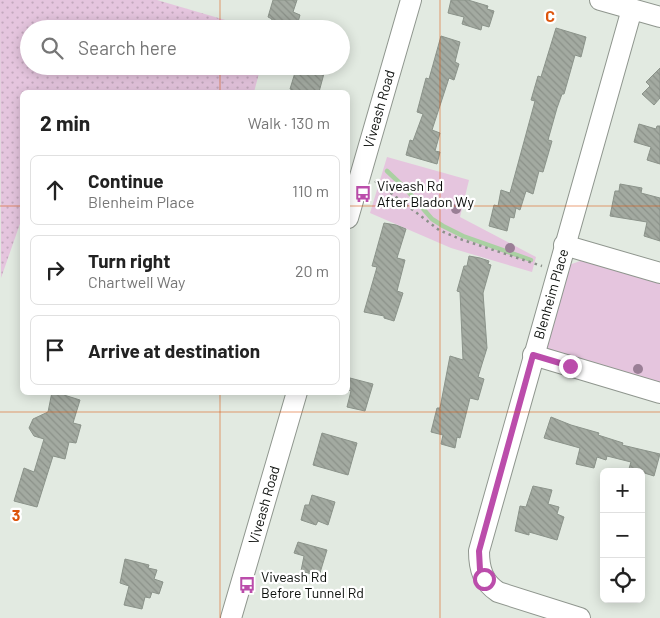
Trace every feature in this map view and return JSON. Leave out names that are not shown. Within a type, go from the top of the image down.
[{"type":"street","name":"Viveash Road","points":[[350,211],[410,0]]},
{"type":"street","points":[[600,0],[660,17]]},
{"type":"street","name":"Blenheim Place","points":[[580,618],[503,595],[494,590],[484,579],[480,570],[479,551],[632,9]]},
{"type":"street","points":[[564,245],[660,272]]},
{"type":"street","points":[[533,355],[660,393]]},
{"type":"street","name":"Viveash Road","points":[[232,618],[296,395]]},
{"type":"path","points":[[371,178],[439,230],[460,239],[550,269]]},
{"type":"shaded area","points":[[0,0],[157,0],[225,20],[20,20],[20,75],[259,75],[255,90],[20,90],[20,224],[1,278]]},
{"type":"shaded area","points":[[387,157],[469,180],[460,217],[536,257],[532,272],[451,248],[370,213]]},
{"type":"shaded area","points":[[583,260],[660,281],[660,394],[547,354],[545,339],[569,265]]},
{"type":"building","points":[[273,0],[297,0],[293,12],[300,15],[299,20],[272,20],[268,17]]},
{"type":"building","points":[[451,0],[468,0],[488,6],[487,9],[494,11],[489,27],[482,25],[481,30],[462,24],[464,17],[448,13]]},
{"type":"building","points":[[556,28],[586,37],[581,57],[575,55],[564,94],[562,94],[557,108],[548,140],[552,141],[543,172],[539,171],[533,194],[526,191],[520,210],[516,208],[514,218],[510,217],[507,231],[489,226],[494,205],[498,206],[501,190],[510,193],[535,101],[531,100],[538,76],[541,77]]},
{"type":"building","points":[[441,36],[460,42],[455,62],[459,64],[454,80],[449,78],[432,130],[440,133],[435,151],[440,152],[437,164],[406,155],[410,140],[413,141],[423,114],[417,112],[426,78],[429,79]]},
{"type":"building","points":[[660,68],[660,98],[654,105],[642,94],[650,86],[646,82]]},
{"type":"building","points":[[294,75],[324,75],[320,90],[290,89]]},
{"type":"building","points":[[639,124],[656,129],[657,126],[660,126],[660,164],[647,160],[651,147],[634,142]]},
{"type":"building","points":[[620,184],[642,188],[641,193],[660,198],[660,241],[644,236],[647,222],[610,216],[615,191],[619,191]]},
{"type":"building","points":[[384,223],[406,229],[397,258],[405,260],[397,291],[403,293],[394,321],[384,318],[384,316],[364,312],[377,267],[372,266]]},
{"type":"building","points":[[469,256],[489,261],[488,264],[491,265],[483,293],[487,348],[478,377],[484,379],[478,400],[470,398],[460,438],[457,437],[455,448],[441,444],[443,435],[431,432],[437,408],[440,408],[450,356],[463,360],[460,292],[457,291]]},
{"type":"building","points":[[350,378],[373,384],[365,411],[347,407],[351,391]]},
{"type":"building","points":[[51,395],[64,395],[80,400],[73,423],[81,425],[76,443],[69,442],[65,459],[53,456],[37,507],[14,501],[24,468],[34,472],[44,439],[34,436],[29,428],[33,419],[48,412]]},
{"type":"building","points":[[551,417],[599,433],[598,435],[623,443],[622,445],[660,454],[654,476],[645,473],[645,468],[629,468],[631,462],[607,456],[606,460],[597,457],[594,468],[576,464],[580,448],[544,438]]},
{"type":"building","points":[[322,433],[357,443],[348,475],[313,465]]},
{"type":"building","points":[[533,486],[552,490],[548,504],[559,507],[557,514],[564,517],[557,540],[529,532],[529,535],[515,531],[520,506],[526,507]]},
{"type":"building","points":[[312,495],[335,502],[328,525],[318,521],[316,525],[301,520],[305,505],[309,505]]},
{"type":"building","points":[[298,542],[327,550],[319,576],[301,571],[304,556],[294,553]]},
{"type":"building","points":[[125,559],[149,565],[148,568],[157,570],[154,579],[163,582],[159,594],[152,592],[150,598],[145,597],[142,609],[124,605],[129,586],[120,583]]},
{"type":"waterway","points":[[387,171],[405,188],[432,219],[443,226],[463,236],[531,260]]},
{"type":"place","name":"Viveash Rd After Bladon Wy","points":[[363,194]]},
{"type":"place","name":"Viveash Rd Before Tunnel Rd","points":[[247,585]]},
{"type":"route","points":[[484,579],[480,570],[479,551],[533,355],[570,366]]}]
